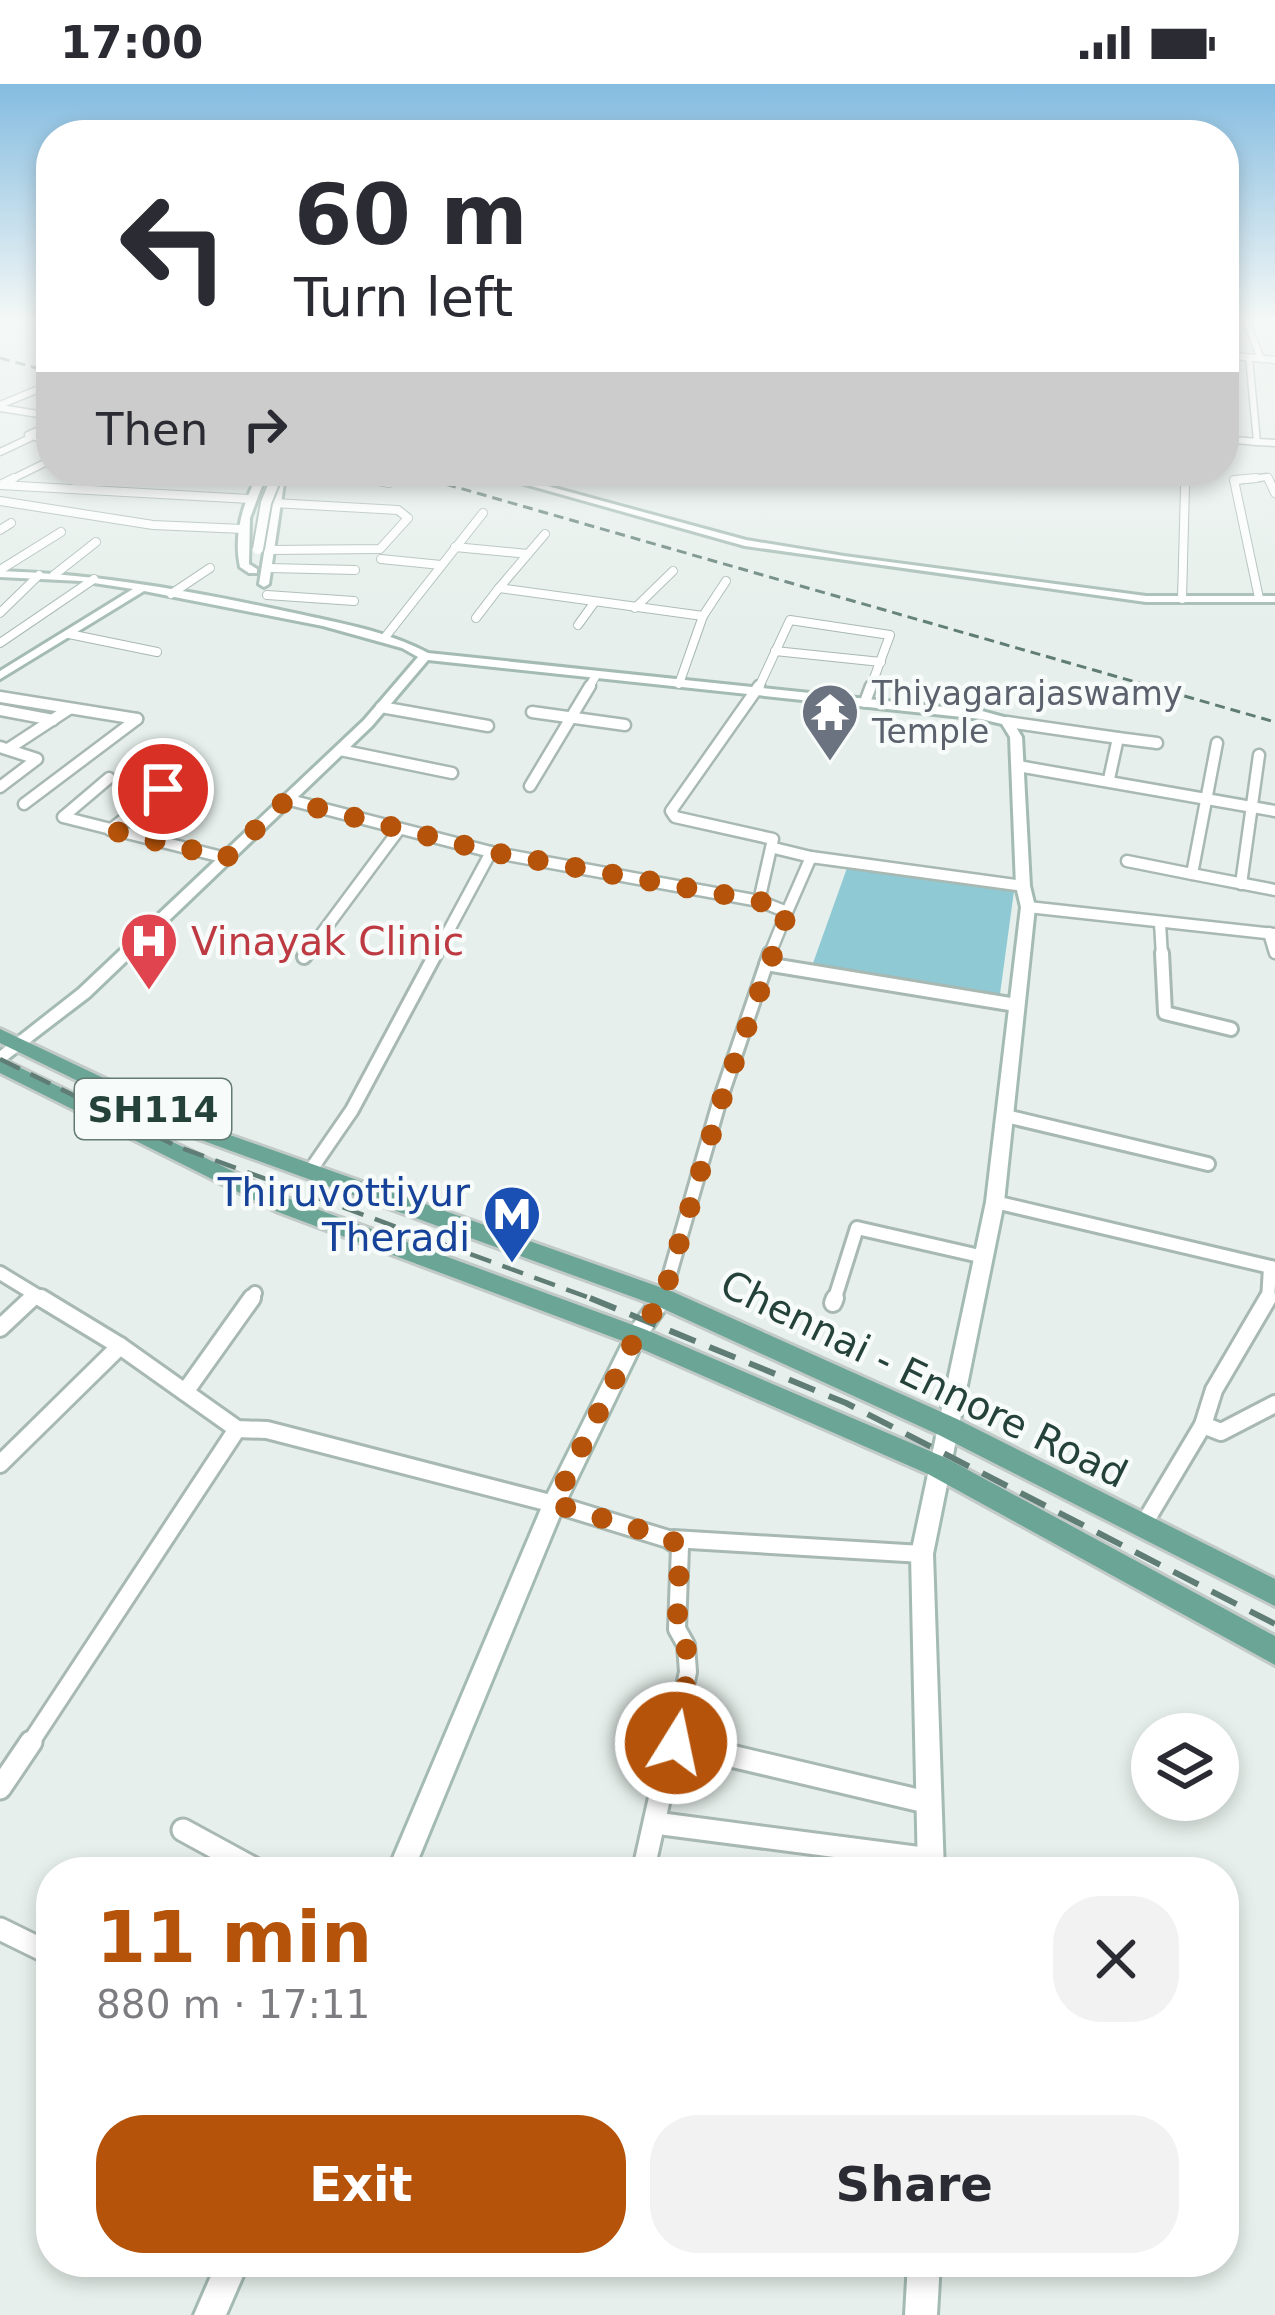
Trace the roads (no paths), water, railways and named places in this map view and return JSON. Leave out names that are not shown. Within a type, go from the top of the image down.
[{"type":"main road","name":"Chennai - Ennore Road","points":[[10,1039],[200,1132],[663,1298],[948,1427],[1275,1593]]},
{"type":"main road","name":"Chennai - Ennore Road","points":[[0,1062],[285,1206],[636,1336],[937,1466],[1275,1652]]},
{"type":"street","points":[[1256,422],[1258,442]]},
{"type":"street","points":[[30,438],[36,430]]},
{"type":"street","points":[[0,452],[36,439]]},
{"type":"street","points":[[1239,440],[1275,443]]},
{"type":"street","points":[[3,493],[0,485],[36,467]]},
{"type":"street","points":[[1239,480],[1271,477],[1275,493]]},
{"type":"street","points":[[257,486],[243,530],[244,565],[254,571],[272,613]]},
{"type":"street","points":[[261,486],[252,523],[272,613]]},
{"type":"street","points":[[254,571],[273,486]]},
{"type":"street","points":[[265,589],[269,568],[259,549],[281,486]]},
{"type":"street","points":[[537,486],[745,543],[1133,598],[1275,599]]},
{"type":"street","points":[[1235,486],[1259,598]]},
{"type":"street","points":[[1182,599],[1185,487]]},
{"type":"street","points":[[3,493],[104,488],[250,499]]},
{"type":"street","points":[[73,516],[104,488]]},
{"type":"street","points":[[3,493],[73,516],[243,530]]},
{"type":"street","points":[[259,549],[380,549],[408,518],[382,509],[274,503]]},
{"type":"street","points":[[386,636],[483,513]]},
{"type":"street","points":[[0,530],[11,524]]},
{"type":"street","points":[[0,572],[61,532]]},
{"type":"street","points":[[476,618],[545,534]]},
{"type":"street","points":[[54,575],[96,542]]},
{"type":"street","points":[[455,547],[528,554]]},
{"type":"street","points":[[381,559],[441,565]]},
{"type":"street","points":[[172,594],[210,568]]},
{"type":"street","points":[[269,568],[355,570]]},
{"type":"street","points":[[635,608],[673,571]]},
{"type":"street","points":[[0,572],[94,579],[272,613],[386,636],[418,648],[425,656],[982,715],[1157,743]]},
{"type":"street","points":[[0,613],[38,575]]},
{"type":"street","points":[[0,643],[94,579]]},
{"type":"street","points":[[679,684],[704,616],[726,581]]},
{"type":"street","points":[[0,676],[141,588]]},
{"type":"street","points":[[499,588],[704,616]]},
{"type":"street","points":[[265,589],[354,602]]},
{"type":"street","points":[[578,625],[594,603]]},
{"type":"street","points":[[759,901],[773,839],[671,814],[756,692],[788,621],[888,633],[866,702]]},
{"type":"street","points":[[69,634],[157,652]]},
{"type":"street","points":[[775,651],[881,662]]},
{"type":"street","points":[[0,1062],[10,1039],[85,993],[340,750],[425,656]]},
{"type":"street","points":[[530,786],[595,677]]},
{"type":"street","points":[[0,698],[137,719],[24,804]]},
{"type":"street","points":[[381,707],[488,726]]},
{"type":"street","points":[[4,748],[69,709]]},
{"type":"street","points":[[0,710],[53,720]]},
{"type":"street","points":[[532,712],[625,725]]},
{"type":"street","points":[[929,1857],[922,1554],[995,1202],[1028,907],[1016,736],[1007,722]]},
{"type":"street","points":[[1109,779],[1118,738]]},
{"type":"street","points":[[1192,874],[1217,743]]},
{"type":"street","points":[[0,787],[37,759],[4,748]]},
{"type":"street","points":[[340,750],[452,773]]},
{"type":"street","points":[[1241,884],[1258,754]]},
{"type":"street","points":[[1018,766],[1275,811]]},
{"type":"street","points":[[109,778],[63,817],[226,858]]},
{"type":"street","points":[[110,830],[163,789]]},
{"type":"street","points":[[286,800],[491,852],[759,901],[788,912]]},
{"type":"street","points":[[304,957],[398,831]]},
{"type":"street","points":[[774,848],[1023,886]]},
{"type":"street","points":[[310,1171],[352,1110],[491,852]]},
{"type":"street","points":[[406,1857],[554,1504],[636,1336],[663,1298],[766,964],[811,856]]},
{"type":"street","points":[[1127,861],[1275,890]]},
{"type":"street","points":[[1028,907],[1272,933],[1275,952]]},
{"type":"street","points":[[1160,923],[1165,1013],[1231,1029]]},
{"type":"street","points":[[766,964],[1016,1005]]},
{"type":"street","points":[[1006,1116],[1208,1164]]},
{"type":"street","points":[[995,1202],[1272,1267],[1268,1301],[1214,1390],[1203,1425],[1142,1527]]},
{"type":"street","points":[[833,1303],[857,1228],[985,1256]]},
{"type":"street","points":[[0,1273],[120,1346],[237,1429],[267,1430],[668,1538],[922,1554]]},
{"type":"street","points":[[185,1392],[255,1293]]},
{"type":"street","points":[[0,1328],[35,1294]]},
{"type":"street","points":[[0,1464],[120,1346]]},
{"type":"street","points":[[1203,1425],[1221,1432],[1275,1404]]},
{"type":"street","points":[[0,1787],[237,1429]]},
{"type":"street","points":[[647,1857],[676,1743],[688,1672],[686,1645],[677,1629],[683,1554],[668,1538]]},
{"type":"street","points":[[676,1743],[926,1802]]},
{"type":"street","points":[[655,1823],[878,1857]]},
{"type":"street","points":[[183,1830],[232,1857]]},
{"type":"street","points":[[0,1929],[36,1947]]},
{"type":"street","points":[[210,2315],[226,2277]]},
{"type":"street","points":[[918,2277],[921,2315]]},
{"type":"water","points":[[847,868],[1014,891],[1000,994],[812,966]]},
{"type":"railway","points":[[452,486],[1275,722]]},
{"type":"railway","points":[[0,1059],[176,1146],[591,1299]]},
{"type":"railway","points":[[591,1299],[598,1301]]},
{"type":"railway","points":[[591,1299],[846,1403],[1275,1624]]},
{"type":"place","name":"Thiyagarajaswamy Temple","points":[[830,763]]},
{"type":"place","name":"Vinayak Clinic","points":[[149,992]]},
{"type":"place","name":"Thiruvottiyur Theradi","points":[[512,1265]]}]
